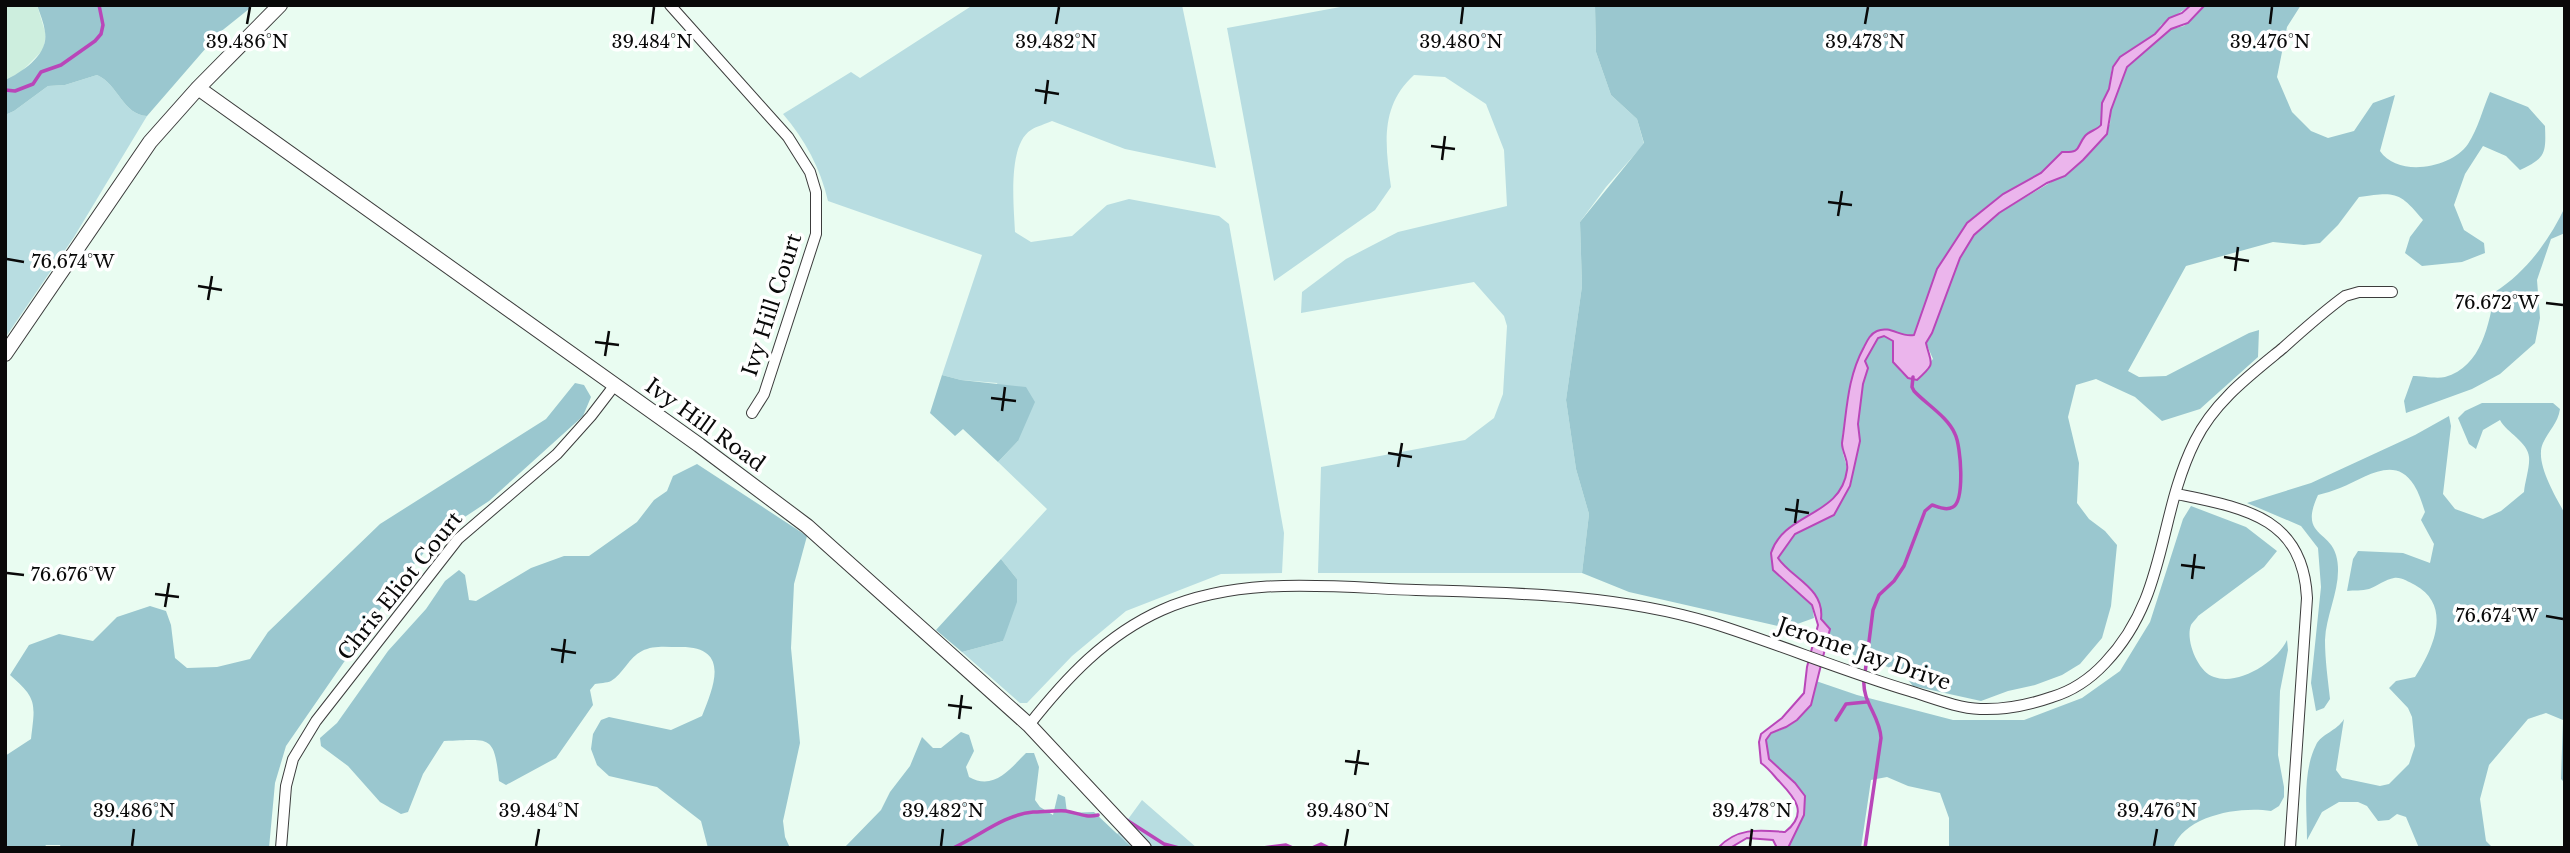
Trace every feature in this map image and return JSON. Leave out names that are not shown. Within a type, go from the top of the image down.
[{"type":"street","points":[[5,354],[150,142],[198,88],[280,5]]},
{"type":"street","points":[[674,9],[687,5]]},
{"type":"street","name":"Ivy Hill Court","points":[[674,9],[788,138],[810,172],[816,192],[816,234],[809,259],[764,394],[752,412]]},
{"type":"street","name":"Ivy Hill Road","points":[[198,88],[699,445],[807,526],[1029,725],[1144,848]]},
{"type":"street","name":"Jerome Jay Drive","points":[[1029,725],[1082,664],[1132,626],[1194,598],[1226,590],[1258,587],[1310,586],[1526,593],[1629,604],[1709,623],[1955,705],[1978,709],[2028,705],[2057,696],[2099,670],[2117,651],[2144,609],[2194,443],[2210,416],[2228,396],[2345,296],[2359,292],[2392,292]]},
{"type":"street","name":"Chris Eliot Court","points":[[281,848],[286,786],[293,759],[316,721],[458,539],[557,454],[614,386]]},
{"type":"street","points":[[2177,494],[2215,502],[2264,519],[2279,530],[2301,559],[2306,577],[2307,598],[2290,848]]},
{"type":"green space","points":[[5,5],[37,5],[46,35],[43,50],[21,72],[5,80]]},
{"type":"shaded area","points":[[37,5],[254,5],[219,33],[147,116],[132,110],[104,79],[97,75],[65,85],[48,86],[5,115],[5,80],[27,67],[43,48],[45,32]]},
{"type":"shaded area","points":[[973,5],[1182,5],[1216,168],[1125,149],[1052,121],[1031,130],[1018,149],[1013,193],[1015,232],[1031,242],[1072,236],[1107,205],[1129,199],[1219,216],[1229,224],[1284,533],[1282,573],[1221,574],[1126,611],[1072,656],[1027,703],[1020,703],[962,652],[1003,641],[1017,579],[1001,559],[1047,509],[998,462],[1018,441],[997,383],[961,380],[942,375],[982,255],[828,201],[811,154],[783,114],[851,72],[860,78]]},
{"type":"shaded area","points":[[1351,5],[1595,5],[1596,52],[1611,95],[1637,119],[1644,144],[1606,187],[1580,222],[1582,286],[1566,400],[1576,469],[1589,514],[1582,573],[1318,573],[1321,467],[1465,440],[1494,418],[1503,394],[1507,326],[1504,316],[1474,282],[1301,313],[1302,292],[1346,259],[1398,232],[1507,206],[1504,150],[1486,104],[1445,77],[1414,75],[1395,100],[1390,113],[1387,141],[1391,187],[1375,210],[1274,281],[1227,28]]},
{"type":"shaded area","points":[[1595,5],[2191,5],[2161,25],[2155,34],[2120,57],[2112,67],[2109,89],[2102,104],[2101,125],[2085,136],[2077,148],[2062,152],[2041,173],[2003,195],[1967,223],[1937,269],[1914,335],[1881,330],[1870,337],[1843,430],[1846,483],[1831,502],[1789,528],[1773,570],[1812,605],[1814,618],[1786,628],[1629,592],[1582,573],[1589,514],[1576,469],[1566,400],[1582,286],[1580,222],[1644,143],[1637,119],[1611,95],[1596,52]]},
{"type":"shaded area","points":[[2191,5],[2205,5],[2188,23],[2171,29],[2127,67],[2111,110],[2107,134],[2083,160],[2065,176],[2047,183],[1999,213],[1974,235],[1960,258],[1926,343],[1931,360],[1928,370],[1917,380],[1908,378],[1893,362],[1893,341],[1884,336],[1878,338],[1865,361],[1868,368],[1863,384],[1858,424],[1860,441],[1850,486],[1834,515],[1795,534],[1778,558],[1813,591],[1821,608],[1821,619],[1830,629],[1811,705],[1797,720],[1771,733],[1766,740],[1769,759],[1805,796],[1804,815],[1788,848],[1777,848],[1773,840],[1747,838],[1730,848],[1718,848],[1733,836],[1749,831],[1785,832],[1797,818],[1798,811],[1793,798],[1761,763],[1759,742],[1761,734],[1782,718],[1804,693],[1807,667],[1818,625],[1812,605],[1773,570],[1771,553],[1788,529],[1824,506],[1843,485],[1847,466],[1842,443],[1848,394],[1858,359],[1868,340],[1875,332],[1882,330],[1914,335],[1937,269],[1967,223],[2003,194],[2041,173],[2062,152],[2078,148],[2087,134],[2101,125],[2102,103],[2109,89],[2113,67],[2120,57],[2155,34],[2169,18],[2182,13]]},
{"type":"shaded area","points":[[2205,5],[2301,5],[2287,27],[2277,77],[2292,112],[2311,131],[2328,138],[2354,131],[2373,103],[2395,95],[2380,151],[2399,165],[2425,167],[2450,159],[2468,144],[2490,92],[2528,107],[2545,126],[2543,154],[2520,170],[2506,156],[2483,146],[2465,174],[2454,205],[2464,230],[2484,243],[2485,253],[2462,262],[2422,266],[2405,253],[2410,237],[2423,220],[2402,199],[2381,194],[2359,197],[2320,243],[2304,245],[2273,242],[2186,266],[2128,371],[2139,377],[2166,376],[2259,330],[2258,357],[2200,409],[2162,421],[2135,397],[2096,379],[2076,385],[2068,417],[2079,463],[2077,503],[2089,519],[2117,545],[2111,606],[2102,638],[2080,664],[2062,675],[1981,701],[1913,686],[1902,672],[1826,645],[1830,629],[1821,619],[1818,599],[1778,558],[1795,534],[1834,515],[1850,486],[1860,441],[1858,424],[1863,384],[1868,368],[1865,361],[1878,338],[1884,336],[1893,341],[1892,358],[1901,372],[1912,380],[1933,359],[1926,343],[1960,258],[1974,235],[1999,213],[2053,181],[2110,124],[2111,110],[2127,67],[2171,29],[2184,26]]},
{"type":"shaded area","points":[[97,75],[110,85],[132,110],[147,116],[74,237],[5,338],[5,115],[48,86],[65,85]]},
{"type":"shaded area","points":[[2565,207],[2565,233],[2551,239],[2537,280],[2540,318],[2535,343],[2500,374],[2472,389],[2406,413],[2404,401],[2413,376],[2445,377],[2468,364],[2482,342],[2495,292],[2517,275],[2536,255]]},
{"type":"shaded area","points":[[942,375],[961,380],[1026,387],[1035,402],[1018,441],[998,462],[963,429],[955,436],[930,413]]},
{"type":"shaded area","points":[[575,383],[584,385],[591,397],[583,416],[489,501],[442,532],[402,578],[286,746],[275,783],[269,848],[61,848],[60,845],[46,845],[44,848],[5,848],[5,756],[31,739],[33,718],[30,697],[10,675],[29,645],[59,634],[93,641],[117,617],[150,606],[166,611],[171,625],[175,658],[187,668],[217,667],[250,659],[268,632],[380,524],[546,419]]},
{"type":"shaded area","points":[[2482,403],[2553,403],[2560,409],[2543,443],[2541,460],[2547,479],[2565,514],[2565,783],[2561,779],[2563,720],[2546,713],[2528,719],[2489,765],[2480,799],[2486,841],[2492,847],[2528,848],[2419,848],[2406,817],[2397,814],[2389,820],[2378,821],[2367,806],[2358,802],[2339,802],[2322,812],[2307,840],[2306,792],[2312,756],[2318,741],[2344,719],[2336,770],[2342,778],[2380,786],[2389,784],[2409,764],[2415,746],[2412,717],[2408,708],[2389,688],[2396,681],[2415,677],[2428,654],[2436,628],[2434,604],[2427,594],[2405,580],[2394,578],[2369,589],[2347,591],[2353,559],[2358,551],[2403,553],[2430,563],[2434,544],[2421,520],[2425,512],[2417,491],[2406,476],[2398,471],[2369,474],[2318,495],[2312,518],[2317,531],[2328,541],[2336,555],[2338,576],[2325,640],[2330,699],[2324,708],[2316,711],[2311,683],[2321,587],[2318,548],[2301,526],[2247,503],[2311,483],[2415,435],[2449,416],[2451,426],[2443,494],[2455,509],[2483,519],[2501,511],[2524,492],[2529,461],[2525,447],[2500,420],[2483,430],[2476,449],[2469,444],[2458,418],[2465,411]]},
{"type":"shaded area","points":[[697,464],[807,536],[794,584],[791,648],[800,743],[783,821],[790,848],[708,848],[701,821],[657,787],[609,776],[597,765],[591,749],[593,734],[601,720],[609,717],[671,730],[702,716],[711,692],[715,669],[706,653],[695,648],[646,649],[633,657],[611,681],[595,684],[590,690],[593,705],[556,758],[506,785],[499,781],[495,754],[487,743],[471,740],[444,741],[423,774],[408,812],[401,814],[380,802],[348,766],[321,746],[320,738],[337,723],[388,651],[426,609],[445,581],[459,570],[465,575],[469,600],[476,601],[531,568],[564,556],[589,556],[637,522],[654,500],[667,491],[673,476]]},
{"type":"shaded area","points":[[2191,506],[2246,527],[2277,551],[2264,567],[2198,616],[2191,625],[2190,639],[2194,655],[2203,669],[2214,677],[2224,679],[2245,675],[2266,664],[2287,640],[2288,650],[2280,691],[2278,755],[2284,797],[2279,806],[2271,811],[2244,810],[2201,820],[2179,837],[2173,848],[1949,848],[1949,818],[1940,793],[1908,786],[1887,777],[1871,780],[1861,848],[1788,848],[1804,815],[1805,796],[1769,759],[1766,740],[1772,733],[1792,724],[1803,714],[1814,695],[1816,681],[1857,695],[1953,720],[2024,720],[2082,698],[2120,671],[2150,622],[2183,519]]},
{"type":"shaded area","points":[[1001,559],[1017,579],[1017,602],[1003,641],[962,652],[936,630]]},
{"type":"shaded area","points":[[961,732],[969,735],[974,751],[966,767],[969,777],[978,781],[994,780],[1008,771],[1026,753],[1034,753],[1039,767],[1035,800],[1040,807],[1053,815],[1058,794],[1065,797],[1067,813],[1094,812],[1132,848],[844,848],[881,810],[890,792],[910,766],[922,737],[933,748],[941,748]]},
{"type":"shaded area","points":[[1142,800],[1197,848],[1107,848]]},
{"type":"waterway","points":[[5,90],[15,91],[33,84],[41,72],[61,65],[95,41],[101,34],[103,25],[99,5]]},
{"type":"waterway","points":[[1865,673],[1873,610],[1879,595],[1894,581],[1904,566],[1925,511],[1932,505],[1945,509],[1953,507],[1959,494],[1960,461],[1955,434],[1942,416],[1914,391],[1913,377]]},
{"type":"waterway","points":[[1864,680],[1866,695],[1878,723],[1881,738],[1865,848]]},
{"type":"waterway","points":[[1836,720],[1846,704],[1866,702]]},
{"type":"waterway","points":[[953,848],[1022,814],[1063,811],[1085,816],[1098,815]]},
{"type":"waterway","points":[[1125,819],[1164,844],[1179,848]]},
{"type":"waterway","points":[[1312,848],[1321,844],[1329,848]]},
{"type":"waterway","points":[[1263,848],[1286,845],[1293,848]]}]
